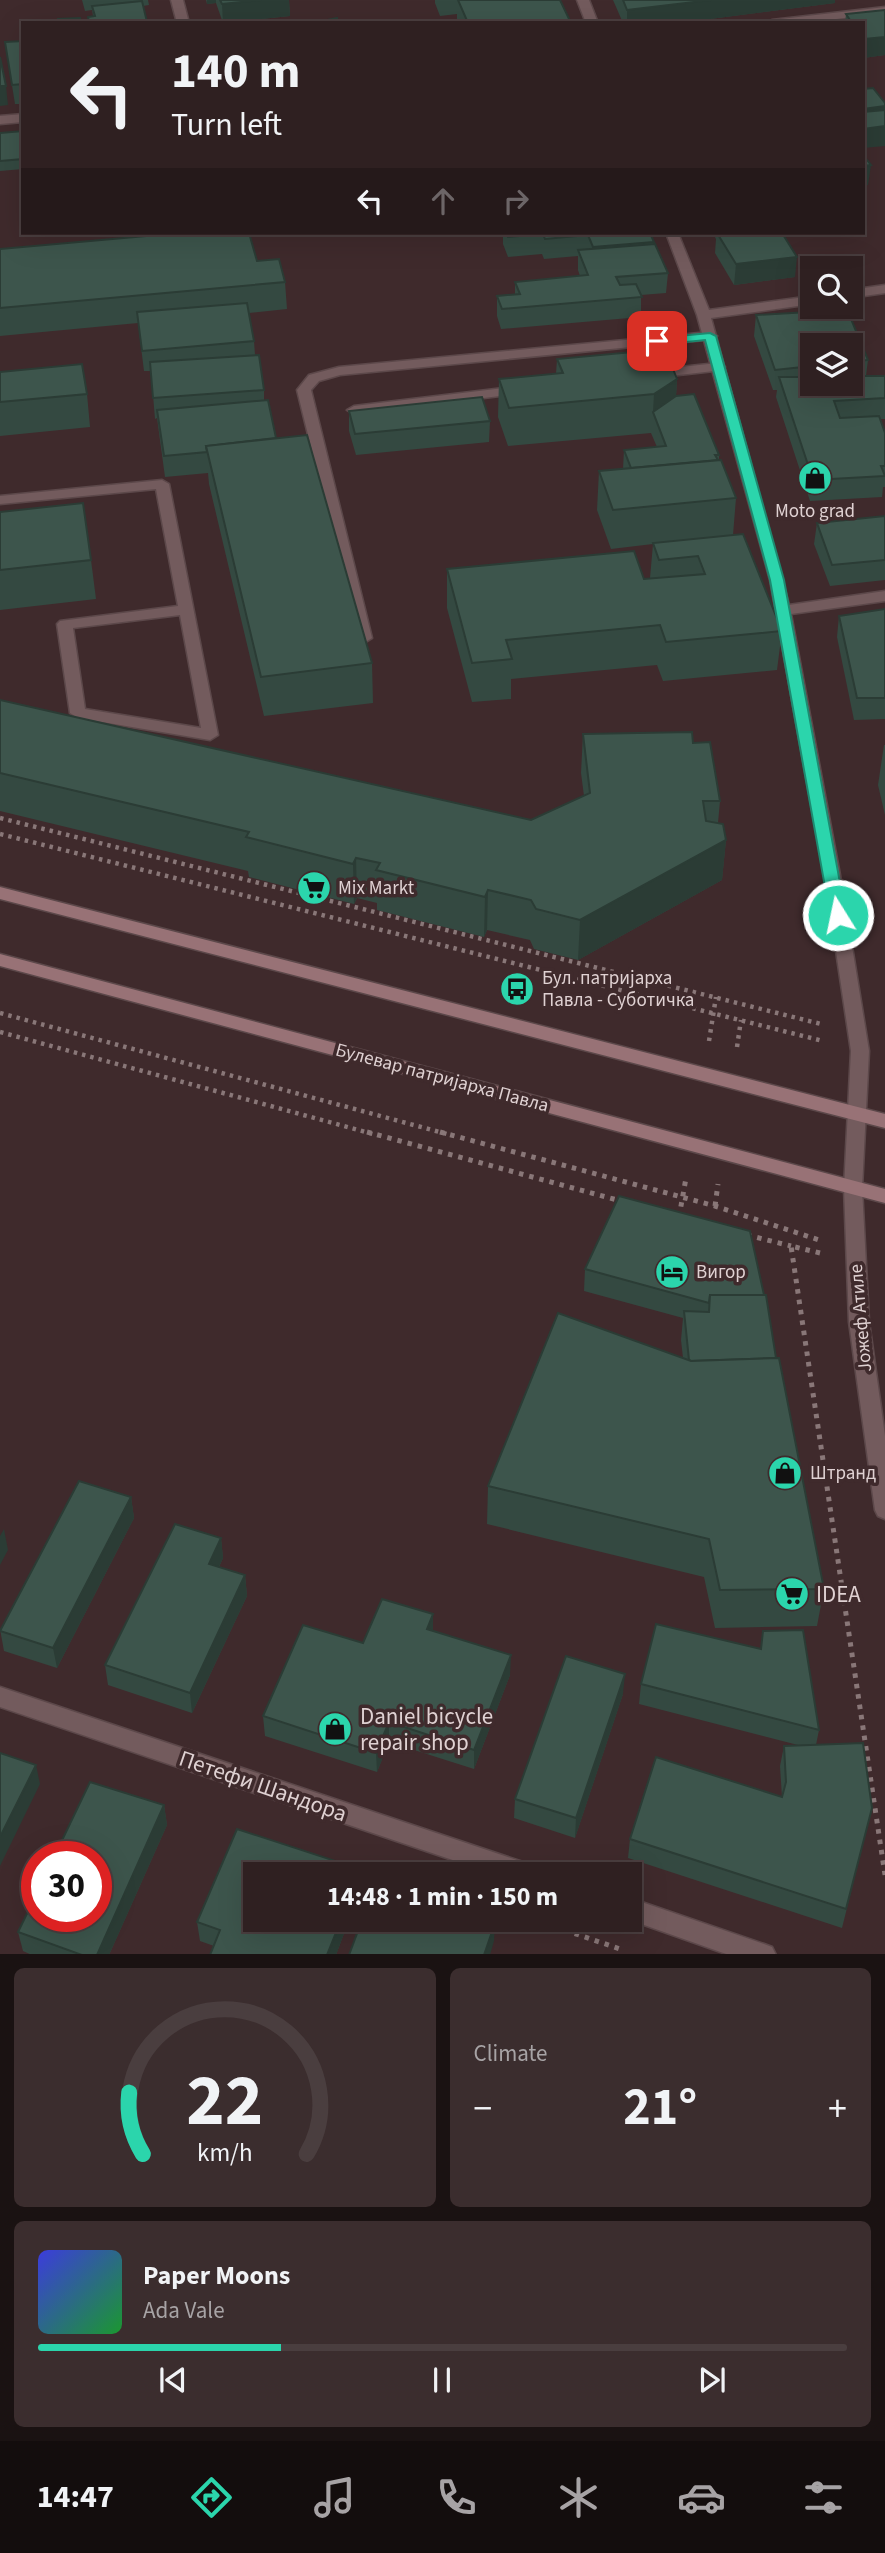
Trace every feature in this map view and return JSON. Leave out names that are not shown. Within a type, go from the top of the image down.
[{"type":"main road","points":[[0,893],[885,1121]]},
{"type":"main road","name":"Булевар патријарха Павла","points":[[0,960],[885,1196]]},
{"type":"street","points":[[177,0],[182,21]]},
{"type":"street","points":[[583,0],[591,21]]},
{"type":"street","points":[[789,21],[885,10]]},
{"type":"street","points":[[0,120],[21,118]]},
{"type":"street","name":"Јожеф Атиле","points":[[673,235],[704,315],[777,580],[835,891],[859,1042],[853,1188],[859,1322],[885,1510]]},
{"type":"street","points":[[863,292],[885,289]]},
{"type":"street","points":[[704,315],[800,302]]},
{"type":"street","points":[[367,652],[304,390],[314,377],[339,371],[710,336]]},
{"type":"street","points":[[637,376],[718,367]]},
{"type":"street","points":[[354,410],[529,389]]},
{"type":"street","points":[[0,500],[162,484],[210,735],[78,713],[65,624],[186,610]]},
{"type":"street","points":[[782,611],[885,596]]},
{"type":"street","name":"Петефи Шандора","points":[[0,1697],[490,1862]]},
{"type":"street","points":[[642,1913],[761,1954]]},
{"type":"path","points":[[0,818],[859,1042]]},
{"type":"path","points":[[0,834],[859,1042]]},
{"type":"path","points":[[0,1013],[693,1200],[856,1252]]},
{"type":"path","points":[[0,1032],[626,1203]]},
{"type":"path","points":[[666,1214],[692,1220]]},
{"type":"path","points":[[741,1233],[820,1253]]},
{"type":"path","points":[[791,1245],[885,1875]]},
{"type":"path","points":[[570,1932],[634,1954]]},
{"type":"building","points":[[220,0],[261,0],[222,4]]},
{"type":"building","points":[[458,0],[560,0],[570,21],[467,21]]},
{"type":"building","points":[[623,0],[711,0],[627,10]]},
{"type":"building","points":[[142,1],[147,21],[89,21],[88,17],[95,16],[92,6]]},
{"type":"building","points":[[885,10],[885,37],[865,39],[865,21],[851,21],[846,14]]},
{"type":"building","points":[[80,18],[81,21],[58,21]]},
{"type":"building","points":[[21,41],[21,84],[12,85],[5,42]]},
{"type":"building","points":[[0,57],[6,86],[0,86]]},
{"type":"building","points":[[873,88],[885,106],[865,109],[865,89]]},
{"type":"building","points":[[885,110],[885,126],[865,129],[865,112]]},
{"type":"building","points":[[21,131],[21,159],[0,161],[0,133]]},
{"type":"building","points":[[158,235],[250,235],[257,261],[279,259],[285,282],[0,308],[0,249]]},
{"type":"building","points":[[543,235],[588,235],[545,239]]},
{"type":"building","points":[[588,235],[651,235],[654,242],[593,247]]},
{"type":"building","points":[[718,235],[783,235],[797,257],[736,264]]},
{"type":"building","points":[[655,244],[668,273],[616,277],[620,285],[636,284],[642,297],[502,309],[497,296],[520,294],[515,282],[588,275],[578,250]]},
{"type":"building","points":[[247,303],[254,341],[142,351],[137,312]]},
{"type":"building","points":[[800,313],[800,319],[851,319],[857,333],[800,333],[800,367],[775,370],[756,315]]},
{"type":"building","points":[[863,348],[868,360],[863,361]]},
{"type":"building","points":[[665,349],[677,379],[654,394],[509,408],[499,379],[563,373],[557,359]]},
{"type":"building","points":[[259,355],[264,390],[153,398],[150,362]]},
{"type":"building","points":[[82,364],[87,394],[0,402],[0,372]]},
{"type":"building","points":[[863,376],[885,376],[885,398],[834,401],[840,418],[879,416],[885,433],[885,466],[881,466],[885,476],[813,480],[779,377],[800,377],[800,396],[863,396]]},
{"type":"building","points":[[694,394],[719,455],[715,455],[718,460],[631,468],[624,450],[666,446],[653,412],[676,396]]},
{"type":"building","points":[[482,397],[490,421],[355,434],[349,411]]},
{"type":"building","points":[[268,400],[276,438],[206,446],[207,452],[164,456],[157,410]]},
{"type":"building","points":[[307,435],[372,663],[261,677],[206,446]]},
{"type":"building","points":[[721,460],[736,498],[613,510],[599,471]]},
{"type":"building","points":[[83,503],[91,560],[0,570],[0,512]]},
{"type":"building","points":[[885,516],[885,560],[832,565],[817,523]]},
{"type":"building","points":[[743,534],[782,631],[666,642],[660,625],[506,640],[512,659],[472,663],[447,569],[634,551],[644,579],[705,574],[698,556],[659,560],[653,543]]},
{"type":"building","points":[[885,609],[885,698],[857,698],[839,616]]},
{"type":"building","points":[[0,700],[531,820],[590,793],[583,734],[692,732],[693,743],[710,742],[720,801],[703,801],[706,821],[723,824],[726,840],[580,920],[536,909],[531,900],[488,890],[485,897],[376,870],[380,863],[356,858],[353,864],[246,837],[249,832],[0,773]]},
{"type":"building","name":"Вигор","points":[[619,1196],[750,1231],[764,1295],[710,1295],[709,1303],[585,1269]]},
{"type":"building","points":[[710,1295],[766,1295],[776,1358],[689,1360],[684,1311],[709,1312]]},
{"type":"building","points":[[558,1313],[691,1361],[779,1358],[824,1589],[720,1590],[709,1539],[488,1486]]},
{"type":"building","points":[[79,1481],[131,1497],[53,1648],[0,1631]]},
{"type":"building","points":[[175,1524],[221,1538],[209,1564],[245,1575],[190,1693],[105,1665]]},
{"type":"building","points":[[382,1599],[433,1614],[427,1629],[511,1655],[474,1750],[389,1722],[376,1753],[263,1716],[303,1625],[363,1643]]},
{"type":"building","points":[[656,1624],[761,1649],[763,1631],[803,1630],[819,1730],[641,1684]]},
{"type":"building","points":[[566,1656],[625,1674],[576,1818],[515,1799]]},
{"type":"building","points":[[863,1743],[872,1808],[846,1909],[630,1839],[656,1757],[782,1797],[786,1782],[784,1746]]},
{"type":"building","points":[[0,1753],[36,1765],[0,1837]]},
{"type":"building","points":[[90,1782],[164,1805],[112,1921],[112,1841],[62,1841]]},
{"type":"building","points":[[237,1829],[338,1862],[243,1862],[243,1932],[336,1932],[327,1954],[210,1954],[220,1930],[197,1922]]},
{"type":"building","points":[[21,1926],[21,1932],[107,1932],[97,1954],[79,1954],[18,1932]]},
{"type":"building","points":[[358,1932],[492,1932],[484,1954],[349,1954]]},
{"type":"place","name":"Moto grad","points":[[815,478]]},
{"type":"place","name":"Mix Markt","points":[[314,888]]},
{"type":"place","name":"Бул. патријарха Павла - Суботичка","points":[[517,989]]},
{"type":"place","name":"Вигор","points":[[672,1272]]},
{"type":"place","name":"Штранд","points":[[785,1473]]},
{"type":"place","name":"IDEA","points":[[792,1594]]},
{"type":"place","name":"Daniel bicycle repair shop","points":[[335,1729]]},
{"type":"route","points":[[657,341],[710,336],[777,580],[838,915]]}]
